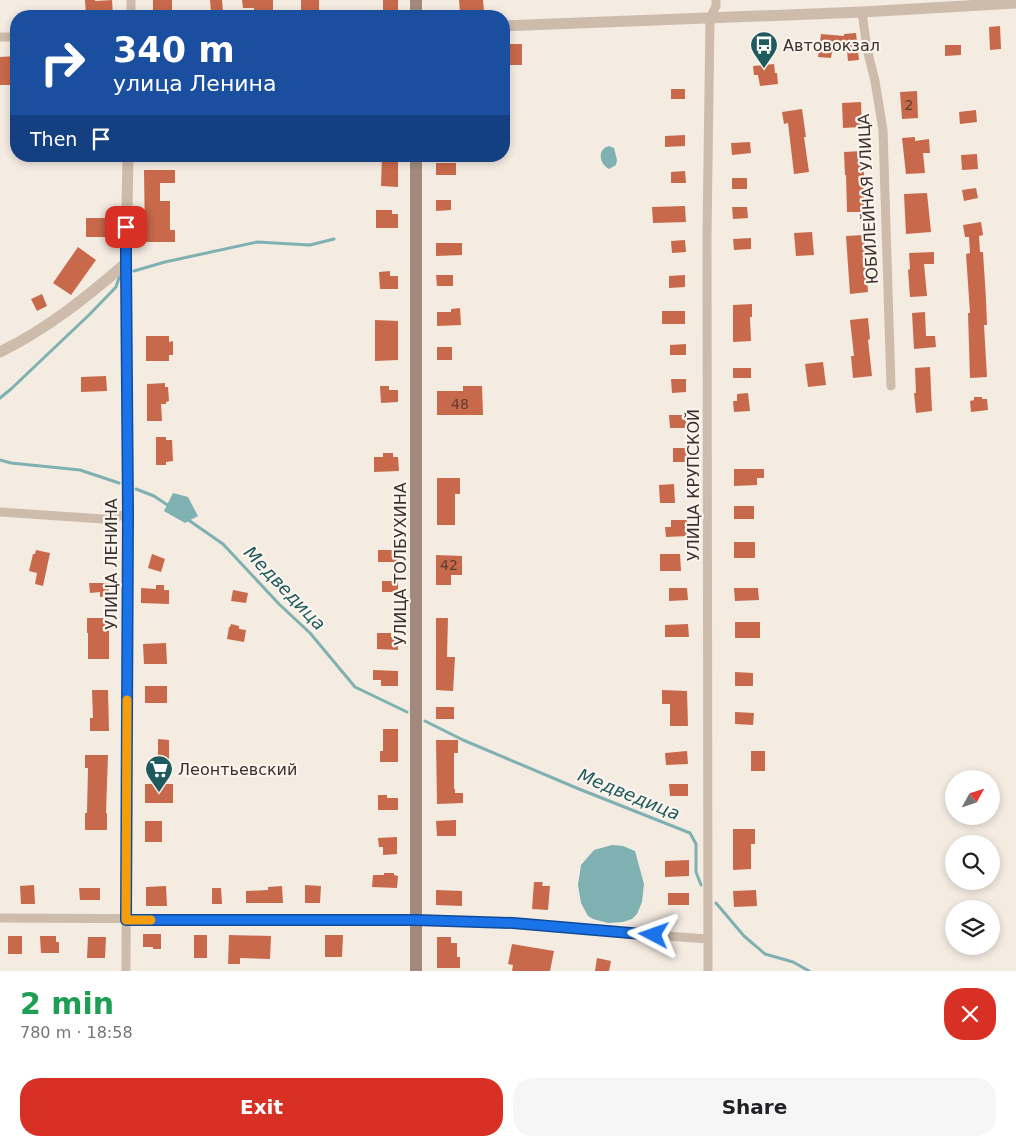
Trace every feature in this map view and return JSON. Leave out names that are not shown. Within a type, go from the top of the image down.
[{"type":"main road","name":"УЛИЦА ТОЛБУХИНА","points":[[416,162],[416,971]]},
{"type":"street","name":"УЛИЦА КРУПСКОЙ","points":[[708,971],[707,235],[710,18],[716,6],[716,0]]},
{"type":"street","points":[[510,26],[862,12],[1016,3]]},
{"type":"street","name":"ЮБИЛЕЙНАЯ УЛИЦА","points":[[862,12],[867,49],[875,81],[883,130],[891,386]]},
{"type":"street","name":"УЛИЦА ЛЕНИНА","points":[[126,971],[128,513],[126,263],[128,162]]},
{"type":"street","points":[[0,352],[30,336],[78,304],[126,263]]},
{"type":"street","points":[[0,512],[103,519],[128,513]]},
{"type":"street","points":[[0,918],[416,920],[513,923],[708,939]]},
{"type":"water","points":[[609,146],[614,148],[617,160],[616,165],[609,169],[601,160],[601,153]]},
{"type":"water","points":[[173,493],[188,497],[198,516],[185,523],[164,511]]},
{"type":"water","points":[[612,845],[623,846],[635,851],[644,884],[642,902],[637,914],[632,919],[623,922],[608,923],[588,916],[581,903],[578,885],[581,865],[594,850]]},
{"type":"building","points":[[85,0],[112,0],[113,10],[86,10]]},
{"type":"building","points":[[153,0],[172,0],[172,10],[153,10]]},
{"type":"building","points":[[210,0],[222,0],[223,10],[211,10]]},
{"type":"building","points":[[242,0],[273,0],[273,10],[243,8]]},
{"type":"building","points":[[301,0],[319,0],[319,10],[301,10]]},
{"type":"building","points":[[383,0],[398,0],[398,10],[383,10]]},
{"type":"building","points":[[459,0],[483,0],[484,10],[460,10]]},
{"type":"building","points":[[1000,26],[1001,49],[990,50],[989,27]]},
{"type":"building","points":[[856,33],[859,60],[848,61],[847,51],[832,52],[831,58],[818,57],[821,34],[844,36],[844,34]]},
{"type":"building","points":[[510,44],[522,44],[522,65],[510,65]]},
{"type":"building","points":[[945,45],[961,45],[961,55],[945,56]]},
{"type":"building","points":[[10,56],[10,85],[0,85],[0,57]]},
{"type":"building","name":"Автовокзал","points":[[774,64],[778,84],[760,86],[758,75],[754,75],[753,66]]},
{"type":"building","points":[[671,89],[685,89],[685,99],[671,99]]},
{"type":"building","points":[[917,91],[918,118],[902,119],[900,92]]},
{"type":"building","points":[[861,102],[862,127],[843,128],[842,103]]},
{"type":"building","points":[[802,109],[809,172],[794,174],[788,123],[784,124],[782,112]]},
{"type":"building","points":[[976,110],[977,122],[960,124],[959,112]]},
{"type":"building","points":[[685,135],[685,146],[665,147],[665,136]]},
{"type":"building","points":[[915,137],[915,141],[929,139],[930,153],[923,153],[925,173],[906,174],[902,138]]},
{"type":"building","points":[[750,142],[751,153],[732,155],[731,143]]},
{"type":"building","points":[[862,151],[864,212],[847,212],[844,152]]},
{"type":"building","points":[[977,154],[978,169],[962,170],[961,155]]},
{"type":"building","points":[[382,162],[398,162],[398,187],[381,186]]},
{"type":"building","points":[[436,163],[456,163],[456,175],[436,175]]},
{"type":"building","points":[[144,170],[175,170],[175,183],[160,183],[160,201],[170,201],[170,230],[175,230],[175,242],[145,242]]},
{"type":"building","points":[[685,171],[686,183],[671,183],[671,172]]},
{"type":"building","points":[[732,178],[747,178],[747,189],[732,189]]},
{"type":"building","points":[[976,188],[978,198],[964,201],[962,190]]},
{"type":"building","points":[[927,193],[931,232],[906,234],[904,194]]},
{"type":"building","points":[[436,200],[451,200],[451,210],[436,211]]},
{"type":"building","points":[[685,206],[686,222],[653,223],[652,207]]},
{"type":"building","points":[[732,207],[747,207],[748,218],[733,219]]},
{"type":"building","points":[[376,210],[392,210],[392,214],[398,214],[398,228],[376,228]]},
{"type":"building","points":[[86,218],[115,218],[115,237],[86,237]]},
{"type":"building","points":[[981,222],[983,235],[979,236],[980,252],[983,252],[986,299],[987,325],[984,325],[987,377],[970,378],[968,313],[970,313],[966,254],[970,253],[969,237],[965,237],[963,225]]},
{"type":"building","points":[[812,232],[814,255],[796,256],[794,233]]},
{"type":"building","points":[[864,235],[868,292],[850,294],[846,236]]},
{"type":"building","points":[[751,238],[751,249],[734,250],[733,239]]},
{"type":"building","points":[[685,240],[686,252],[672,253],[671,241]]},
{"type":"building","points":[[436,243],[462,243],[462,255],[436,256]]},
{"type":"building","points":[[78,247],[96,260],[71,295],[53,283]]},
{"type":"building","points":[[934,252],[934,264],[924,264],[927,296],[910,297],[909,253]]},
{"type":"building","points":[[390,271],[390,276],[398,276],[398,289],[380,289],[379,272]]},
{"type":"building","points":[[436,275],[453,275],[453,286],[437,286]]},
{"type":"building","points":[[685,275],[685,287],[669,288],[669,276]]},
{"type":"building","points":[[42,294],[47,306],[37,311],[31,299]]},
{"type":"building","points":[[752,304],[752,317],[750,317],[751,341],[733,342],[733,305]]},
{"type":"building","points":[[460,308],[461,325],[437,326],[437,312],[451,312],[451,309]]},
{"type":"building","points":[[662,311],[685,311],[685,324],[662,324]]},
{"type":"building","points":[[925,312],[926,336],[935,336],[936,347],[914,349],[912,313]]},
{"type":"building","points":[[868,318],[870,339],[868,340],[872,376],[853,378],[851,356],[854,356],[850,320]]},
{"type":"building","points":[[375,320],[398,321],[398,360],[375,361]]},
{"type":"building","points":[[146,336],[169,336],[169,342],[173,341],[173,355],[169,355],[169,361],[146,361]]},
{"type":"building","points":[[686,344],[686,355],[670,355],[670,345]]},
{"type":"building","points":[[437,347],[452,347],[452,360],[437,360]]},
{"type":"building","points":[[823,362],[826,385],[808,387],[805,364]]},
{"type":"building","points":[[930,367],[932,411],[916,413],[914,393],[916,393],[915,368]]},
{"type":"building","points":[[733,368],[751,368],[751,378],[733,378]]},
{"type":"building","points":[[106,376],[107,391],[81,392],[81,377]]},
{"type":"building","points":[[671,379],[686,379],[686,392],[672,393]]},
{"type":"building","points":[[165,383],[165,387],[168,387],[169,401],[166,404],[161,404],[162,421],[147,421],[147,384]]},
{"type":"building","points":[[380,386],[389,386],[389,390],[398,390],[398,402],[381,403]]},
{"type":"building","points":[[463,386],[482,386],[483,415],[437,415],[437,391],[463,391]]},
{"type":"building","points":[[748,393],[750,411],[734,412],[733,401],[737,401],[737,394]]},
{"type":"building","points":[[974,397],[987,399],[988,410],[971,412],[970,401],[974,400]]},
{"type":"building","points":[[669,415],[686,415],[686,428],[670,428]]},
{"type":"building","points":[[156,437],[166,437],[166,440],[172,440],[173,461],[166,462],[166,465],[156,465]]},
{"type":"building","points":[[673,448],[686,448],[687,462],[673,462]]},
{"type":"building","points":[[383,453],[393,453],[393,457],[398,457],[399,471],[374,472],[374,457],[383,457]]},
{"type":"building","points":[[734,469],[764,469],[764,478],[757,478],[757,485],[734,486]]},
{"type":"building","points":[[437,478],[460,478],[460,494],[455,494],[455,525],[437,525]]},
{"type":"building","points":[[674,484],[675,503],[660,503],[659,485]]},
{"type":"building","points":[[734,506],[754,506],[754,519],[734,519]]},
{"type":"building","points":[[671,520],[687,520],[687,536],[666,537],[665,527],[671,527]]},
{"type":"building","points":[[734,542],[755,542],[755,558],[734,558]]},
{"type":"building","points":[[36,550],[50,553],[43,586],[35,584],[37,573],[29,571],[33,554],[35,554]]},
{"type":"building","points":[[378,550],[398,550],[398,562],[378,562]]},
{"type":"building","points":[[152,554],[165,559],[161,572],[148,568]]},
{"type":"building","points":[[660,554],[680,554],[681,571],[660,571]]},
{"type":"building","points":[[436,555],[462,556],[462,575],[451,575],[451,585],[436,585]]},
{"type":"building","points":[[382,581],[398,581],[398,592],[382,592]]},
{"type":"building","points":[[89,583],[109,583],[109,596],[100,597],[100,592],[90,593]]},
{"type":"building","points":[[156,585],[164,585],[164,590],[169,590],[169,604],[141,603],[141,588],[156,589]]},
{"type":"building","points":[[669,588],[687,588],[688,600],[669,601]]},
{"type":"building","points":[[734,588],[758,588],[759,600],[735,601]]},
{"type":"building","points":[[233,590],[248,593],[246,603],[231,601]]},
{"type":"building","points":[[87,618],[109,618],[109,659],[88,659]]},
{"type":"building","points":[[436,618],[448,618],[447,657],[455,657],[453,691],[436,690]]},
{"type":"building","points":[[735,622],[760,622],[760,638],[735,638]]},
{"type":"building","points":[[231,624],[239,626],[239,629],[246,630],[244,642],[227,639]]},
{"type":"building","points":[[688,624],[689,637],[665,637],[665,625]]},
{"type":"building","points":[[377,633],[391,633],[391,637],[398,637],[398,650],[377,649]]},
{"type":"building","points":[[166,643],[167,664],[144,664],[143,644]]},
{"type":"building","points":[[373,670],[398,671],[398,686],[381,686],[381,680],[373,680]]},
{"type":"building","points":[[735,672],[753,673],[753,686],[735,686]]},
{"type":"building","points":[[145,686],[167,686],[167,703],[145,703]]},
{"type":"building","points":[[92,690],[108,690],[109,731],[90,731],[90,718],[93,718]]},
{"type":"building","points":[[662,690],[687,691],[688,726],[670,726],[670,704],[662,704]]},
{"type":"building","points":[[436,707],[454,707],[454,719],[436,719]]},
{"type":"building","points":[[735,712],[754,713],[753,725],[735,724]]},
{"type":"building","points":[[383,729],[398,729],[398,762],[380,762],[380,751],[383,751]]},
{"type":"building","points":[[158,739],[169,740],[169,759],[158,758]]},
{"type":"building","points":[[436,740],[458,740],[458,753],[454,753],[454,789],[455,793],[463,793],[463,803],[437,804]]},
{"type":"building","points":[[687,751],[688,764],[666,765],[665,753]]},
{"type":"building","points":[[751,751],[765,751],[765,771],[751,771]]},
{"type":"building","points":[[85,755],[108,755],[107,830],[85,830],[88,768],[85,768]]},
{"type":"building","name":"Леонтьевский","points":[[145,784],[173,784],[173,803],[145,803]]},
{"type":"building","points":[[669,784],[688,784],[688,796],[670,796]]},
{"type":"building","points":[[378,795],[387,795],[387,798],[398,798],[398,810],[378,810]]},
{"type":"building","points":[[456,820],[456,836],[437,836],[436,821]]},
{"type":"building","points":[[145,821],[162,821],[162,842],[145,842]]},
{"type":"building","points":[[733,829],[755,829],[755,844],[751,844],[751,869],[733,870]]},
{"type":"building","points":[[397,837],[397,854],[383,855],[383,847],[379,847],[378,838]]},
{"type":"building","points":[[689,860],[689,876],[665,877],[665,861]]},
{"type":"building","points":[[384,873],[394,873],[394,875],[398,876],[397,888],[372,887],[373,875],[384,875]]},
{"type":"building","points":[[534,882],[543,882],[542,886],[550,886],[548,910],[532,909]]},
{"type":"building","points":[[34,885],[35,904],[21,904],[20,886]]},
{"type":"building","points":[[305,885],[321,886],[320,903],[305,903]]},
{"type":"building","points":[[166,886],[167,906],[146,906],[146,887]]},
{"type":"building","points":[[282,886],[283,903],[246,903],[246,891],[268,890],[268,887]]},
{"type":"building","points":[[79,888],[100,888],[100,900],[80,900]]},
{"type":"building","points":[[212,888],[221,888],[222,904],[212,904]]},
{"type":"building","points":[[436,890],[462,891],[462,906],[436,905]]},
{"type":"building","points":[[756,890],[757,906],[734,907],[733,891]]},
{"type":"building","points":[[668,893],[689,893],[689,905],[668,905]]},
{"type":"building","points":[[143,934],[161,934],[161,949],[143,947]]},
{"type":"building","points":[[194,935],[207,935],[207,958],[194,958]]},
{"type":"building","points":[[229,935],[271,936],[270,959],[240,958],[240,964],[228,964]]},
{"type":"building","points":[[325,935],[343,935],[342,957],[325,957]]},
{"type":"building","points":[[8,936],[22,936],[22,954],[8,954]]},
{"type":"building","points":[[40,936],[56,936],[56,942],[59,942],[59,953],[41,953]]},
{"type":"building","points":[[88,937],[106,937],[105,958],[87,958]]},
{"type":"building","points":[[437,937],[451,937],[451,943],[457,943],[457,957],[460,957],[460,968],[437,968]]},
{"type":"building","points":[[512,944],[554,951],[550,971],[512,971],[513,965],[508,964]]},
{"type":"building","points":[[597,958],[611,961],[609,971],[595,971]]},
{"type":"waterway","points":[[134,271],[165,262],[257,242],[310,245],[334,239]]},
{"type":"waterway","points":[[0,398],[90,314],[116,287],[120,275]]},
{"type":"waterway","name":"Медведица","points":[[0,460],[11,463],[80,470],[119,483]]},
{"type":"waterway","name":"Медведица","points":[[136,489],[154,496],[169,506]]},
{"type":"waterway","name":"Медведица","points":[[187,519],[223,544],[279,604],[310,633],[355,687],[407,712]]},
{"type":"waterway","name":"Медведица","points":[[425,721],[463,740],[690,833],[696,844],[696,872],[701,885]]},
{"type":"waterway","name":"Медведица","points":[[716,903],[744,936],[765,954],[793,962],[809,971]]},
{"type":"slow traffic","points":[[127,700],[126,920],[151,920]]},
{"type":"place","name":"Автовокзал","points":[[764,69]]},
{"type":"place","name":"Леонтьевский","points":[[159,793]]},
{"type":"route","points":[[126,227],[128,528],[126,920],[416,920],[513,923],[654,935]]}]
